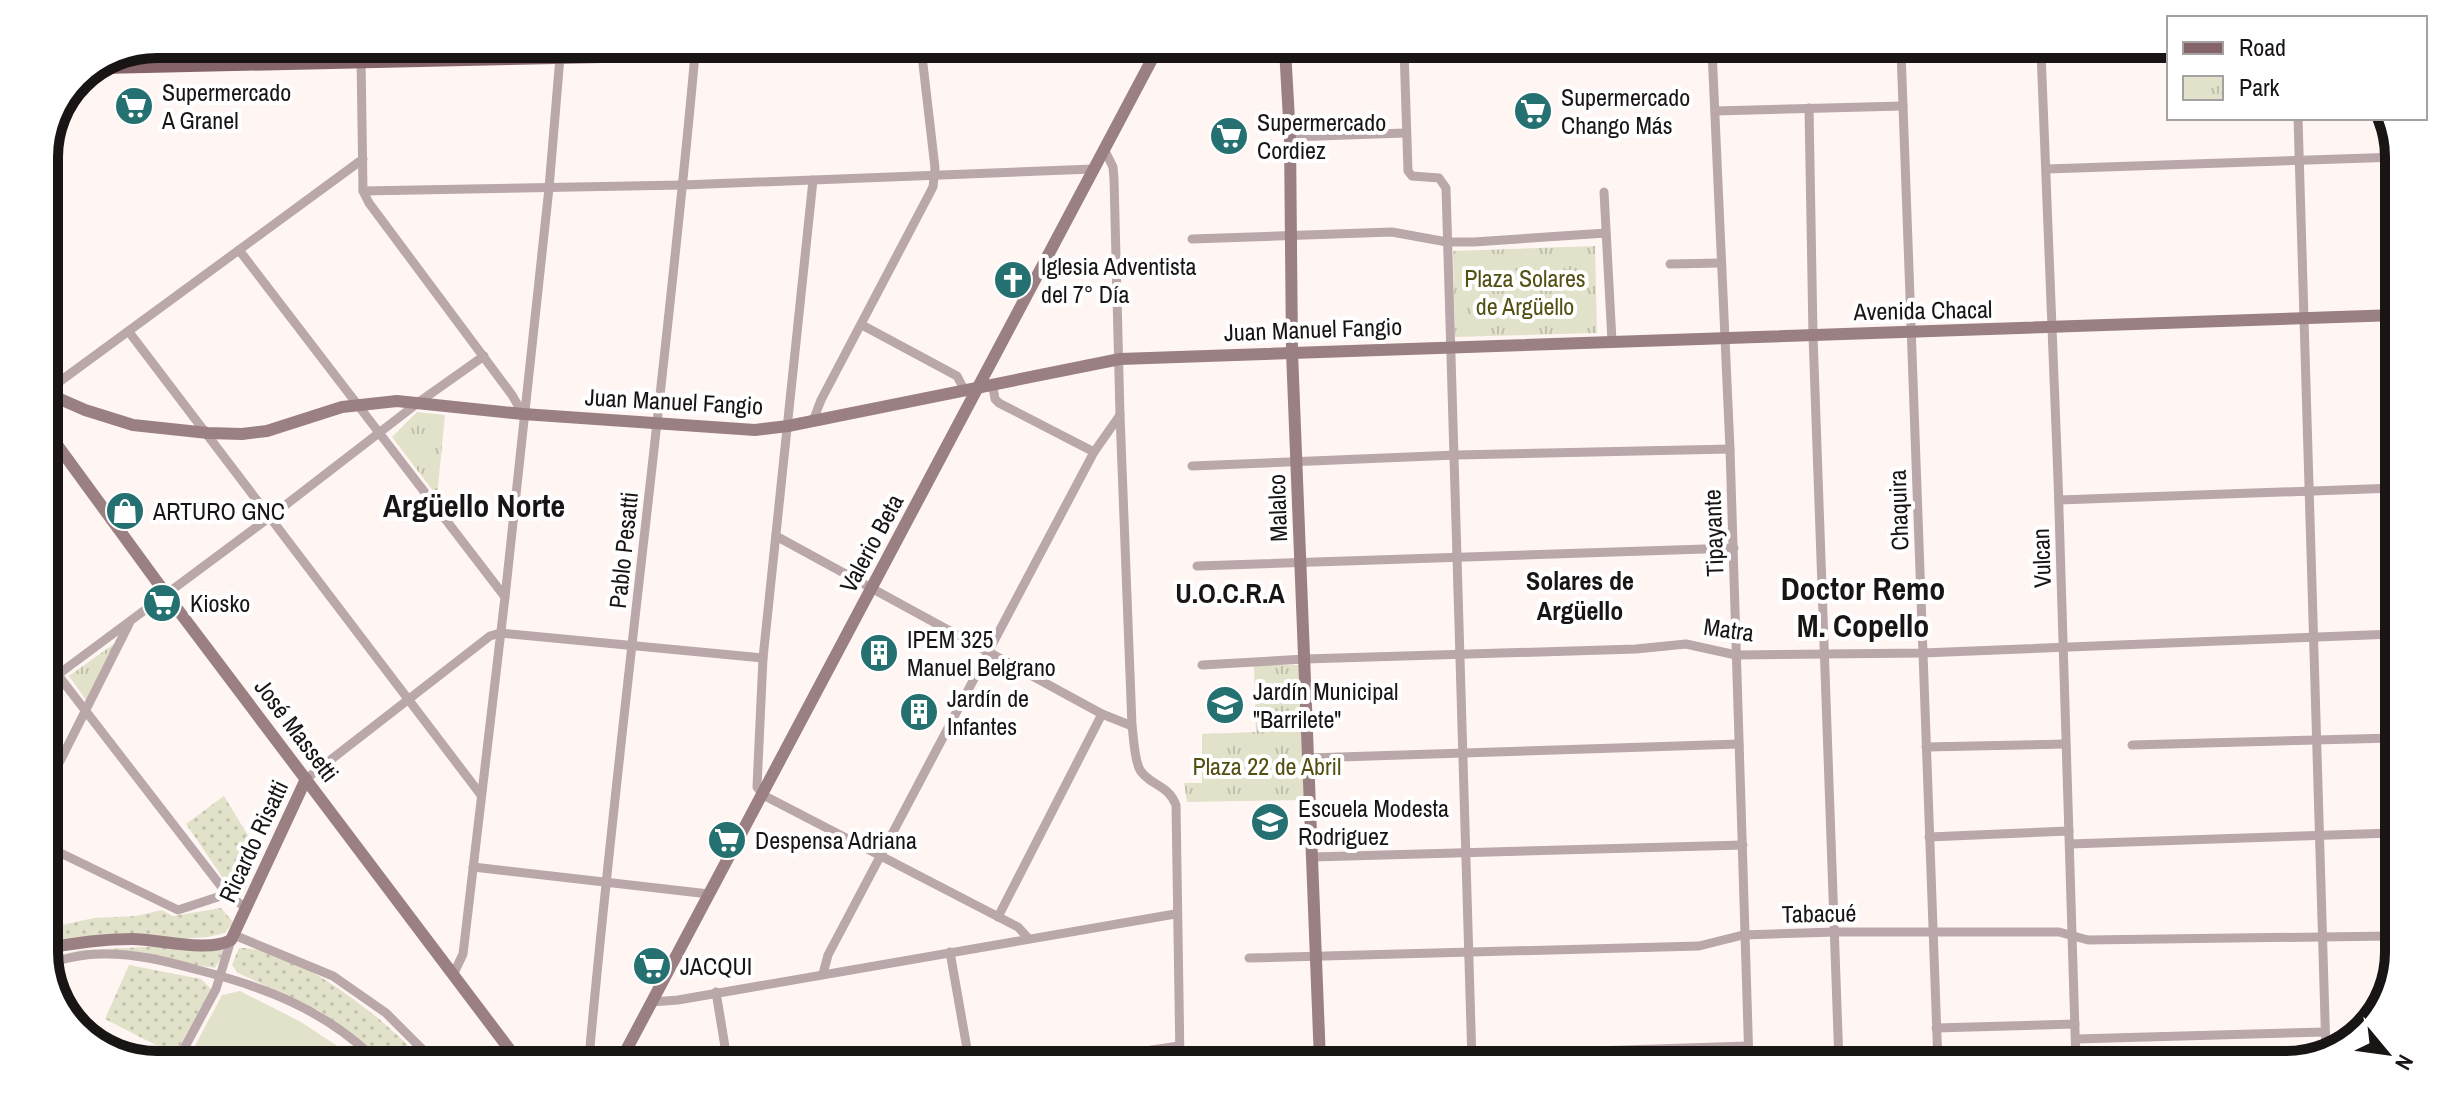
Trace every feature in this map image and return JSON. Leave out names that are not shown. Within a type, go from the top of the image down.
[{"type":"main road","points":[[120,66],[243,58]]},
{"type":"main road","name":"Valerio Beta","points":[[626,1051],[872,589],[971,390],[1153,58]]},
{"type":"main road","name":"Malalco","points":[[1286,58],[1290,137],[1292,352],[1320,1051]]},
{"type":"main road","name":"Avenida Chacal","points":[[1451,346],[2052,329],[2385,315]]},
{"type":"main road","name":"Juan Manuel Fangio","points":[[58,398],[133,425],[208,433],[267,431],[342,407],[419,402],[523,414],[755,430],[993,387],[1089,363],[1120,359],[1451,346]]},
{"type":"main road","name":"José Massetti","points":[[58,446],[511,1051]]},
{"type":"main road","name":"Ricardo Risatti","points":[[232,937],[306,779]]},
{"type":"main road","points":[[58,947],[100,940],[217,945],[232,937]]},
{"type":"street","points":[[361,58],[363,191],[523,414]]},
{"type":"street","points":[[454,973],[463,954],[505,597],[560,58]]},
{"type":"street","name":"Pablo Pesatti","points":[[590,1051],[605,881],[696,58]]},
{"type":"street","points":[[813,421],[821,400],[933,187],[936,175],[922,58]]},
{"type":"street","points":[[1404,58],[1408,171],[1412,176],[1439,178],[1445,184],[1456,455],[1472,1051]]},
{"type":"street","name":"Tipayante","points":[[1712,58],[1734,548],[1748,1051]]},
{"type":"street","name":"Chaquira","points":[[1901,58],[1937,1051]]},
{"type":"street","name":"Vulcan","points":[[2041,58],[2076,1051]]},
{"type":"street","points":[[1715,111],[1903,106]]},
{"type":"street","points":[[1809,108],[1813,335],[1839,1051]]},
{"type":"street","points":[[2298,120],[2326,1043]]},
{"type":"street","points":[[1290,137],[1405,133]]},
{"type":"street","points":[[1104,149],[1113,167],[1114,179],[1132,726],[1138,766],[1148,778],[1167,790],[1176,805],[1175,914],[1179,1051]]},
{"type":"street","points":[[2047,169],[2385,157]]},
{"type":"street","points":[[58,382],[363,159]]},
{"type":"street","points":[[363,191],[683,185],[1093,169]]},
{"type":"street","points":[[813,180],[763,658],[756,779],[763,795],[1018,927],[1028,938]]},
{"type":"street","points":[[1604,192],[1612,341]]},
{"type":"street","points":[[1192,239],[1392,232],[1447,242],[1606,233]]},
{"type":"street","points":[[239,250],[505,597]]},
{"type":"street","points":[[1670,264],[1721,263]]},
{"type":"street","points":[[862,325],[957,376],[971,390]]},
{"type":"street","points":[[129,332],[481,795]]},
{"type":"street","points":[[246,908],[227,894],[58,675],[484,356]]},
{"type":"street","points":[[993,387],[999,403],[1094,452]]},
{"type":"street","points":[[823,974],[828,955],[1094,452],[1120,415]]},
{"type":"street","points":[[1192,466],[1456,455],[1730,449]]},
{"type":"street","points":[[2059,500],[2385,488]]},
{"type":"street","points":[[776,536],[1102,714],[1132,726]]},
{"type":"street","points":[[1197,566],[1734,548]]},
{"type":"street","points":[[58,765],[130,621]]},
{"type":"street","points":[[500,633],[763,658]]},
{"type":"street","name":"Ricardo Risatti","points":[[306,779],[490,636],[500,633]]},
{"type":"street","name":"Matra","points":[[1202,665],[1636,649],[1686,644],[1736,655],[1923,653],[2385,634]]},
{"type":"street","points":[[998,917],[1102,714]]},
{"type":"street","points":[[2132,745],[2385,738]]},
{"type":"street","points":[[1309,758],[1739,744]]},
{"type":"street","points":[[1926,747],[2065,744]]},
{"type":"street","points":[[1929,837],[2069,831]]},
{"type":"street","points":[[2070,844],[2385,833]]},
{"type":"street","points":[[1313,857],[1743,845]]},
{"type":"street","points":[[58,852],[178,910],[227,894]]},
{"type":"street","points":[[473,867],[709,894]]},
{"type":"street","points":[[652,1002],[1175,914]]},
{"type":"street","name":"Tabacué","points":[[1249,958],[1699,946],[1743,935],[1836,932],[2059,932],[2088,940],[2385,936]]},
{"type":"street","points":[[232,937],[333,976],[386,1013],[424,1051]]},
{"type":"street","name":"Ricardo Risatti","points":[[183,1051],[216,989],[232,937]]},
{"type":"street","points":[[950,952],[967,1051]]},
{"type":"street","points":[[58,961],[86,955],[142,956],[221,975],[298,1004],[366,1051]]},
{"type":"street","points":[[716,992],[726,1051]]},
{"type":"street","points":[[1936,1028],[2075,1024]]},
{"type":"street","points":[[2076,1039],[2325,1032]]},
{"type":"street","points":[[1145,1051],[1179,1046]]},
{"type":"street","points":[[1633,1051],[1748,1046]]},
{"type":"green space","name":"Plaza Solares de Argüello","points":[[1595,246],[1597,333],[1455,337],[1453,251]]},
{"type":"green space","points":[[417,412],[445,415],[437,496],[392,437]]},
{"type":"green space","points":[[118,641],[86,700],[69,676]]},
{"type":"green space","name":"Plaza 22 de Abril","points":[[1254,665],[1299,665],[1304,800],[1187,802],[1184,783],[1202,783],[1202,734],[1256,732]]},
{"type":"green space","points":[[224,796],[258,852],[244,893],[234,894],[186,824]]},
{"type":"green space","points":[[221,908],[233,922],[225,933],[208,937],[58,946],[58,926],[162,910],[173,916]]},
{"type":"green space","points":[[168,946],[226,950],[215,968],[113,952],[58,961],[58,955],[82,950]]},
{"type":"green space","points":[[239,948],[277,955],[297,964],[355,1000],[412,1051],[370,1051],[320,1011],[238,973],[232,965]]},
{"type":"green space","points":[[129,965],[201,979],[211,989],[177,1051],[167,1051],[105,1019]]},
{"type":"green space","points":[[240,991],[301,1022],[345,1051],[192,1051],[222,995]]},
{"type":"place","name":"Supermercado A Granel","points":[[134,106]]},
{"type":"place","name":"Supermercado Chango Más","points":[[1533,111]]},
{"type":"place","name":"Supermercado Cordiez","points":[[1229,136]]},
{"type":"place","name":"Iglesia Adventista del 7° Día","points":[[1013,280]]},
{"type":"place","name":"ARTURO GNC","points":[[125,511]]},
{"type":"place","name":"Kiosko","points":[[162,603]]},
{"type":"place","name":"IPEM 325 Manuel Belgrano","points":[[879,653]]},
{"type":"place","name":"Jardín Municipal \"Barrilete\"","points":[[1225,705]]},
{"type":"place","name":"Jardín de Infantes","points":[[919,712]]},
{"type":"place","name":"Escuela Modesta Rodriguez","points":[[1270,822]]},
{"type":"place","name":"Despensa Adriana","points":[[727,840]]},
{"type":"place","name":"JACQUI","points":[[652,966]]},
{"type":"district","name":"Argüello Norte","points":[[474,505]]},
{"type":"district","name":"U.O.C.R.A","points":[[1230,593]]},
{"type":"district","name":"Solares de Argüello","points":[[1580,595]]},
{"type":"district","name":"Doctor Remo M. Copello","points":[[1863,606]]}]
